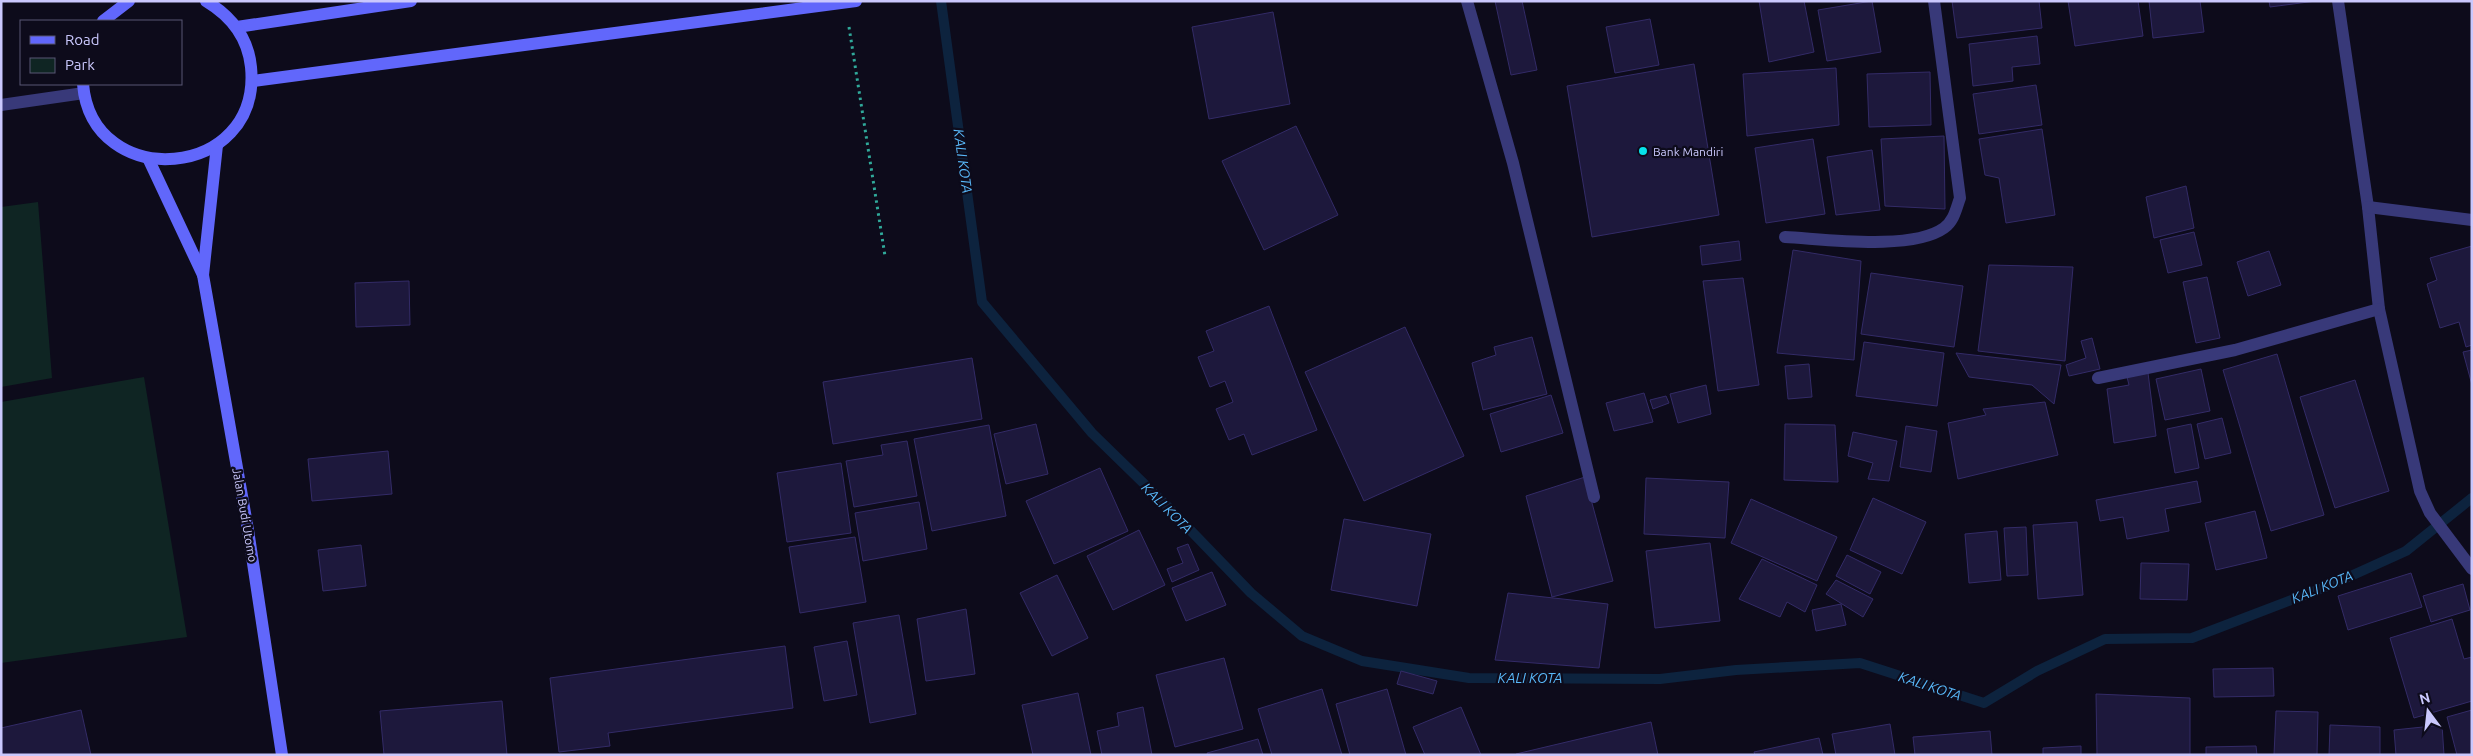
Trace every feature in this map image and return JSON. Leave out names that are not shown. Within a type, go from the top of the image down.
[{"type":"street","points":[[1,105],[84,88],[94,120],[113,141],[130,154],[148,158],[193,157],[217,145],[235,128],[248,106],[253,81],[250,53],[238,27],[222,10],[206,1]]},
{"type":"street","points":[[238,27],[411,1]]},
{"type":"street","points":[[1467,1],[1513,163],[1594,497]]},
{"type":"street","points":[[1785,237],[1901,242],[1936,233],[1953,219],[1960,198],[1934,1]]},
{"type":"street","points":[[2338,1],[2368,207],[2379,309],[2420,491],[2430,513],[2472,569]]},
{"type":"street","points":[[253,81],[851,2]]},
{"type":"street","points":[[104,20],[122,3]]},
{"type":"street","name":"Jalan Budi Utomo","points":[[203,275],[217,145]]},
{"type":"street","name":"Jalan Budi Utomo","points":[[148,158],[203,275],[248,530],[282,755]]},
{"type":"street","points":[[2368,207],[2472,220]]},
{"type":"street","points":[[2098,378],[2235,350],[2379,309]]},
{"type":"path","points":[[851,2],[885,256]]},
{"type":"green space","points":[[38,202],[52,378],[1,387],[1,207]]},
{"type":"green space","points":[[144,377],[187,637],[1,663],[1,402]]},
{"type":"building","points":[[1495,1],[1522,1],[1537,70],[1511,75]]},
{"type":"building","points":[[1759,1],[1804,1],[1814,52],[1769,62]]},
{"type":"building","points":[[1872,1],[1881,52],[1827,61],[1818,10]]},
{"type":"building","points":[[1952,1],[2039,1],[2042,28],[1957,38]]},
{"type":"building","points":[[2068,1],[2138,1],[2143,36],[2075,46]]},
{"type":"building","points":[[2149,1],[2200,1],[2204,32],[2153,38]]},
{"type":"building","points":[[2269,1],[2316,1],[2270,7]]},
{"type":"building","points":[[1273,12],[1290,104],[1209,119],[1192,27]]},
{"type":"building","points":[[1650,19],[1659,65],[1615,73],[1606,27]]},
{"type":"building","points":[[2037,36],[2040,64],[2012,67],[2013,81],[1973,86],[1969,44]]},
{"type":"building","name":"Bank Mandiri","points":[[1694,64],[1719,215],[1592,237],[1567,86]]},
{"type":"building","points":[[1836,68],[1839,125],[1747,136],[1743,74]]},
{"type":"building","points":[[1930,72],[1931,125],[1869,127],[1867,74]]},
{"type":"building","points":[[2036,85],[2042,125],[1979,134],[1973,94]]},
{"type":"building","points":[[1296,126],[1338,215],[1264,250],[1222,161]]},
{"type":"building","points":[[2042,129],[2055,215],[2006,223],[1999,178],[1985,175],[1979,139]]},
{"type":"building","points":[[1944,136],[1945,209],[1885,206],[1881,139]]},
{"type":"building","points":[[1813,139],[1825,214],[1766,223],[1755,148]]},
{"type":"building","points":[[1872,150],[1880,210],[1836,215],[1827,157]]},
{"type":"building","points":[[2186,186],[2194,228],[2154,238],[2146,197]]},
{"type":"building","points":[[2194,232],[2202,265],[2168,273],[2160,240]]},
{"type":"building","points":[[1739,241],[1741,260],[1702,265],[1700,246]]},
{"type":"building","points":[[2472,246],[2472,345],[2466,347],[2459,322],[2440,328],[2427,284],[2437,280],[2430,258]]},
{"type":"building","points":[[1793,250],[1861,261],[1854,360],[1777,353]]},
{"type":"building","points":[[2269,251],[2281,285],[2248,296],[2237,262]]},
{"type":"building","points":[[1989,265],[2073,267],[2065,361],[1978,351]]},
{"type":"building","points":[[1871,273],[1963,286],[1954,347],[1861,334]]},
{"type":"building","points":[[2207,277],[2220,338],[2196,343],[2183,282]]},
{"type":"building","points":[[1743,278],[1759,385],[1718,391],[1703,281]]},
{"type":"building","points":[[409,281],[410,325],[356,327],[355,283]]},
{"type":"building","points":[[1269,306],[1317,430],[1252,455],[1244,434],[1229,440],[1216,409],[1233,402],[1225,381],[1210,387],[1198,357],[1214,351],[1206,331]]},
{"type":"building","points":[[1405,327],[1464,456],[1364,501],[1305,372]]},
{"type":"building","points":[[1532,337],[1547,394],[1483,410],[1472,363],[1496,355],[1494,347]]},
{"type":"building","points":[[2092,338],[2100,369],[2069,376],[2066,365],[2086,358],[2081,341]]},
{"type":"building","points":[[1864,342],[1944,353],[1937,406],[1856,396]]},
{"type":"building","points":[[2472,350],[2472,385],[2463,352]]},
{"type":"building","points":[[1956,353],[2061,365],[2054,404],[2032,385],[1969,377]]},
{"type":"building","points":[[2277,354],[2324,515],[2271,531],[2223,370]]},
{"type":"building","points":[[972,358],[982,419],[833,444],[823,382]]},
{"type":"building","points":[[1809,364],[1812,397],[1788,399],[1785,366]]},
{"type":"building","points":[[2201,369],[2210,411],[2165,420],[2156,379]]},
{"type":"building","points":[[2148,373],[2156,436],[2114,443],[2107,389],[2129,385],[2127,377]]},
{"type":"building","points":[[2355,380],[2389,491],[2335,508],[2300,397]]},
{"type":"building","points":[[1706,385],[1711,414],[1678,423],[1670,394]]},
{"type":"building","points":[[1644,393],[1653,422],[1614,431],[1606,403]]},
{"type":"building","points":[[1551,395],[1563,433],[1501,452],[1490,414]]},
{"type":"building","points":[[1666,396],[1669,403],[1653,409],[1650,400]]},
{"type":"building","points":[[2045,402],[2058,455],[1958,479],[1948,423],[1986,415],[1983,409]]},
{"type":"building","points":[[2222,418],[2231,453],[2205,459],[2197,424]]},
{"type":"building","points":[[1036,424],[1048,474],[1006,484],[994,434]]},
{"type":"building","points":[[1785,424],[1835,425],[1838,482],[1784,480]]},
{"type":"building","points":[[2191,424],[2199,468],[2175,473],[2167,429]]},
{"type":"building","points":[[989,425],[1006,516],[932,531],[914,439]]},
{"type":"building","points":[[1906,426],[1937,431],[1931,472],[1900,467]]},
{"type":"building","points":[[1853,432],[1897,441],[1889,481],[1868,479],[1873,463],[1848,456]]},
{"type":"building","points":[[907,441],[917,496],[854,507],[846,461],[883,455],[881,445]]},
{"type":"building","points":[[388,451],[392,494],[312,501],[308,459]]},
{"type":"building","points":[[841,463],[851,533],[787,542],[777,473]]},
{"type":"building","points":[[1100,468],[1128,531],[1054,564],[1026,501]]},
{"type":"building","points":[[1585,477],[1613,581],[1552,597],[1526,496]]},
{"type":"building","points":[[1646,478],[1729,482],[1725,538],[1644,534]]},
{"type":"building","points":[[2197,481],[2201,502],[2165,509],[2169,531],[2127,539],[2123,517],[2100,521],[2096,500]]},
{"type":"building","points":[[1873,498],[1926,522],[1902,574],[1850,550]]},
{"type":"building","points":[[1751,499],[1837,537],[1817,581],[1731,543]]},
{"type":"building","points":[[919,502],[927,549],[863,561],[855,513]]},
{"type":"building","points":[[2255,511],[2267,558],[2216,570],[2205,523]]},
{"type":"building","points":[[1344,519],[1431,534],[1417,606],[1331,590]]},
{"type":"building","points":[[2077,522],[2083,595],[2038,599],[2033,525]]},
{"type":"building","points":[[2026,527],[2028,575],[2007,576],[2004,528]]},
{"type":"building","points":[[1139,530],[1165,585],[1113,610],[1087,556]]},
{"type":"building","points":[[1997,531],[2001,580],[1969,583],[1965,534]]},
{"type":"building","points":[[855,537],[866,602],[800,613],[789,547]]},
{"type":"building","points":[[1710,543],[1720,621],[1655,628],[1646,551]]},
{"type":"building","points":[[1188,544],[1199,570],[1172,582],[1167,569],[1183,563],[1177,548]]},
{"type":"building","points":[[361,545],[366,586],[323,591],[318,550]]},
{"type":"building","points":[[1847,555],[1881,572],[1870,594],[1836,576]]},
{"type":"building","points":[[1762,559],[1817,585],[1805,612],[1787,602],[1780,617],[1739,599]]},
{"type":"building","points":[[2141,563],[2189,564],[2187,600],[2140,599]]},
{"type":"building","points":[[1212,572],[1226,605],[1186,621],[1172,588]]},
{"type":"building","points":[[2411,573],[2422,607],[2348,630],[2338,596]]},
{"type":"building","points":[[1057,575],[1088,638],[1052,656],[1020,593]]},
{"type":"building","points":[[1836,580],[1873,599],[1863,617],[1826,594]]},
{"type":"building","points":[[2463,584],[2470,610],[2431,622],[2423,596]]},
{"type":"building","points":[[1508,593],[1608,604],[1599,668],[1495,660]]},
{"type":"building","points":[[1841,604],[1846,625],[1816,631],[1812,610]]},
{"type":"building","points":[[966,609],[975,674],[926,681],[917,619]]},
{"type":"building","points":[[899,615],[916,714],[870,723],[853,623]]},
{"type":"building","points":[[2452,619],[2464,659],[2472,657],[2472,701],[2414,718],[2390,638]]},
{"type":"building","points":[[847,641],[857,695],[824,701],[814,647]]},
{"type":"building","points":[[785,646],[793,708],[608,733],[610,746],[559,752],[550,678]]},
{"type":"building","points":[[1224,658],[1243,729],[1175,747],[1156,675]]},
{"type":"building","points":[[2273,668],[2274,696],[2214,697],[2213,669]]},
{"type":"building","points":[[1401,671],[1437,681],[1433,694],[1397,684]]},
{"type":"building","points":[[1322,689],[1342,755],[1272,755],[1258,709]]},
{"type":"building","points":[[1387,689],[1406,755],[1350,755],[1336,704]]},
{"type":"building","points":[[1078,693],[1091,755],[1033,755],[1022,705]]},
{"type":"building","points":[[2096,694],[2190,698],[2190,755],[2097,755]]},
{"type":"building","points":[[502,701],[507,755],[384,755],[380,711]]},
{"type":"building","points":[[1143,707],[1152,755],[1102,755],[1097,731],[1119,726],[1117,713]]},
{"type":"building","points":[[1461,707],[1481,755],[1425,755],[1413,727]]},
{"type":"building","points":[[81,710],[91,755],[2,755],[1,728]]},
{"type":"building","points":[[2472,710],[2472,755],[2457,755],[2447,717]]},
{"type":"building","points":[[2276,711],[2318,712],[2317,755],[2274,755]]},
{"type":"building","points":[[1651,722],[1658,755],[1516,754]]},
{"type":"building","points":[[1890,724],[1895,755],[1836,755],[1832,734]]},
{"type":"building","points":[[2330,725],[2380,727],[2380,755],[2329,755]]},
{"type":"building","points":[[2442,725],[2444,755],[2396,755],[2394,730]]},
{"type":"building","points":[[1990,731],[1992,755],[1915,755],[1913,737]]},
{"type":"building","points":[[1819,738],[1823,755],[1755,755],[1754,752]]},
{"type":"building","points":[[1258,739],[1263,755],[1208,755],[1207,753]]},
{"type":"building","points":[[2081,746],[2081,755],[2043,755],[2043,748]]},
{"type":"building","points":[[2256,746],[2257,755],[2206,755],[2206,747]]},
{"type":"waterway","name":"KALI KOTA","points":[[941,1],[982,302],[1092,433],[1168,507],[1251,593],[1302,636],[1362,661],[1469,678],[1660,679],[1736,670],[1860,663],[1984,703],[2037,671],[2105,639],[2192,638],[2333,584],[2406,551],[2472,498]]},
{"type":"place","name":"Bank Mandiri","points":[[1643,151]]}]
